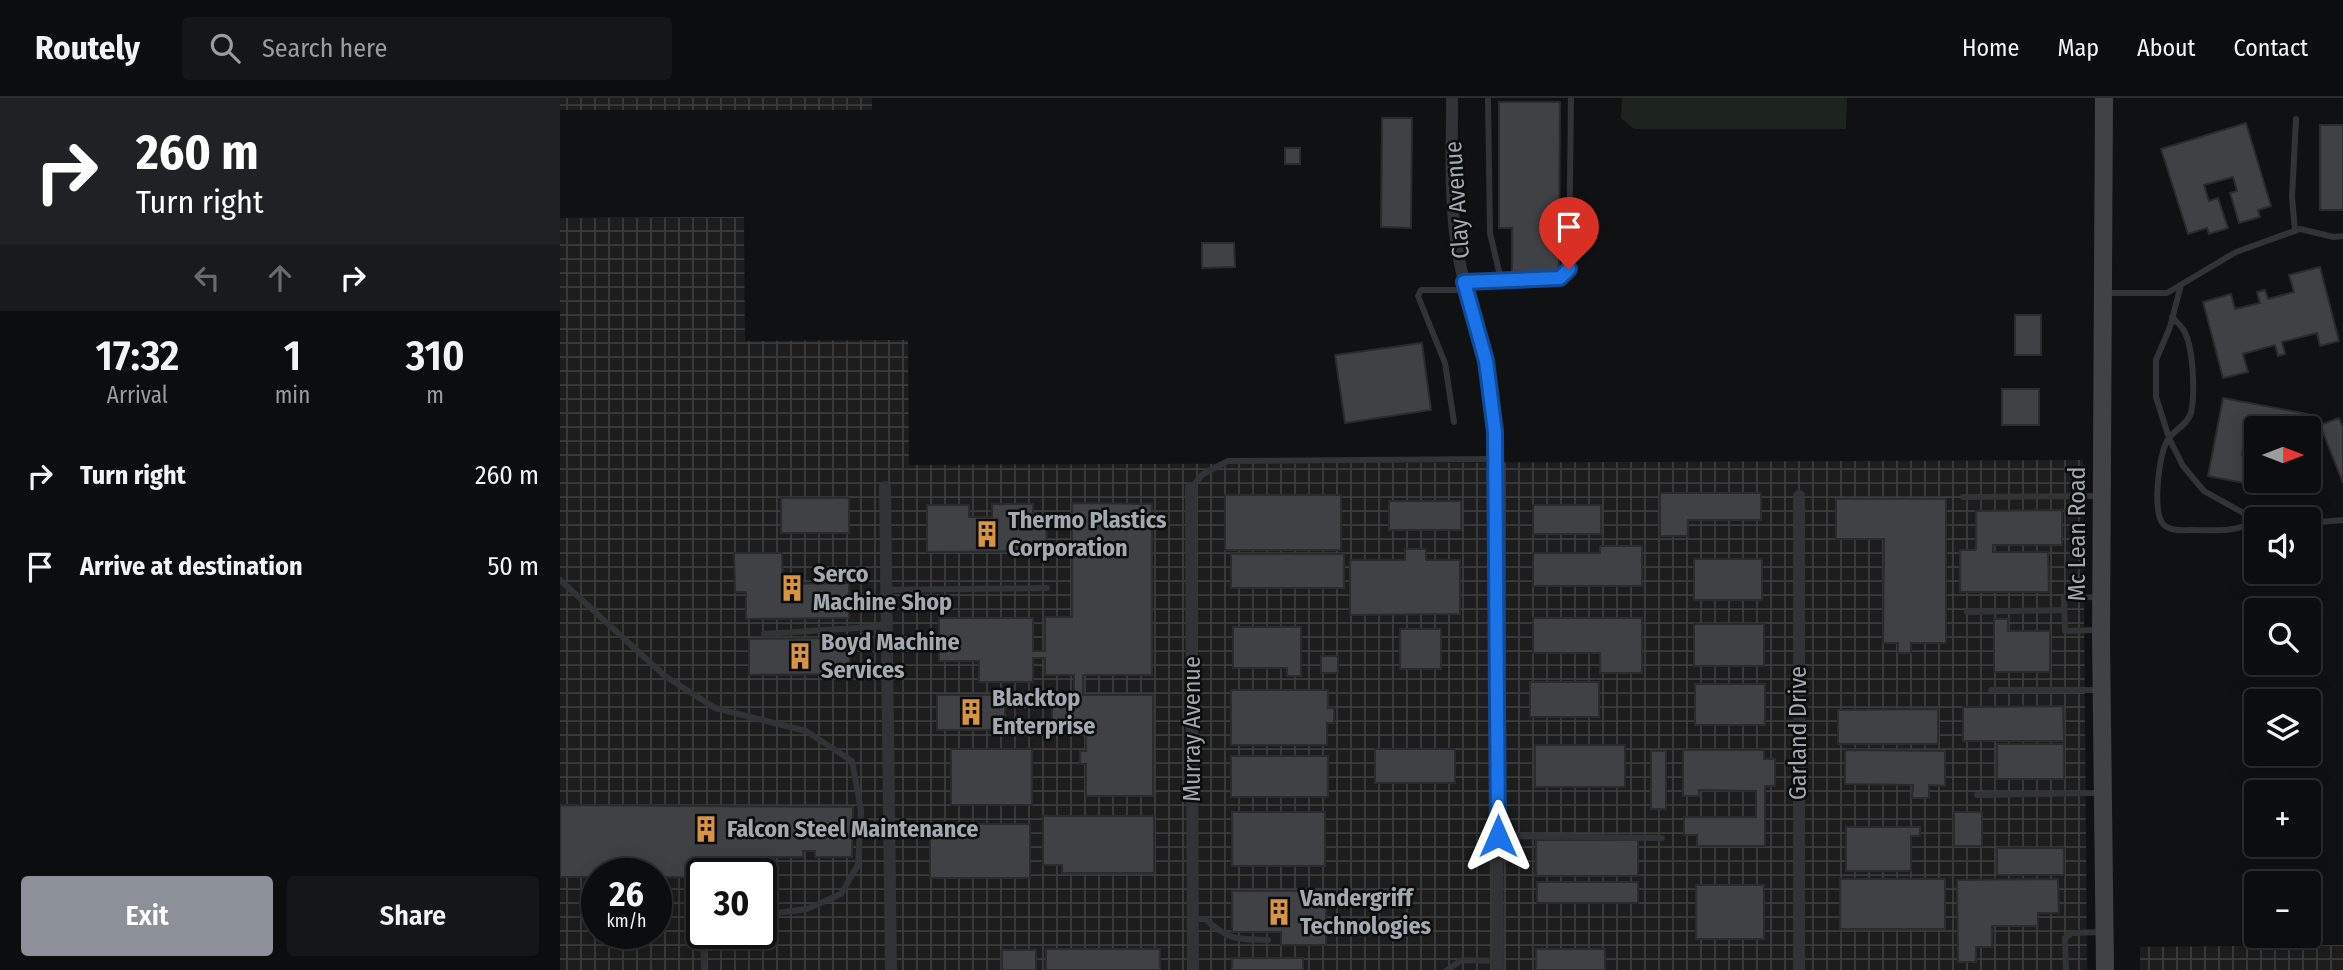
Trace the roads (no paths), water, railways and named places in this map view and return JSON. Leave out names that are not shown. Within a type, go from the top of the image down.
[{"type":"main road","name":"Mc Lean Road","points":[[2104,98],[2101,630],[2105,970]]},
{"type":"street","name":"Clay Avenue","points":[[1452,98],[1454,216],[1465,286],[1489,378],[1494,414],[1498,965]]},
{"type":"street","points":[[885,487],[891,970]]},
{"type":"street","name":"Murray Avenue","points":[[1191,488],[1193,970]]},
{"type":"street","name":"Garland Drive","points":[[1799,496],[1799,970]]},
{"type":"lane","points":[[1488,98],[1490,233],[1501,280]]},
{"type":"lane","points":[[1454,422],[1445,363],[1418,296],[1421,290],[1501,280],[1560,278],[1569,269],[1571,98]]},
{"type":"lane","points":[[2295,231],[2292,197],[2296,119]]},
{"type":"lane","points":[[2103,293],[2167,293],[2236,252],[2300,229],[2334,237],[2343,236]]},
{"type":"lane","points":[[2181,285],[2156,360],[2156,397],[2169,438],[2183,466],[2204,491],[2244,513]]},
{"type":"lane","points":[[2172,317],[2184,330],[2192,351],[2192,396],[2190,414],[2186,422],[2169,438],[2158,467],[2159,515],[2169,529],[2244,528]]},
{"type":"lane","points":[[1191,488],[1203,474],[1228,461],[1496,459]]},
{"type":"lane","points":[[1963,497],[2102,496]]},
{"type":"lane","points":[[2321,522],[2343,520]]},
{"type":"lane","points":[[560,580],[665,676],[715,708],[806,731],[852,761],[861,810],[858,865],[841,894],[807,909],[777,913]]},
{"type":"lane","points":[[887,590],[1047,588]]},
{"type":"lane","points":[[2101,597],[2064,598],[2065,631],[2101,630]]},
{"type":"lane","points":[[1967,612],[2064,610]]},
{"type":"lane","points":[[764,634],[887,626]]},
{"type":"lane","points":[[1991,690],[2102,690]]},
{"type":"lane","points":[[1977,795],[2103,793]]},
{"type":"lane","points":[[1498,836],[1662,838]]},
{"type":"lane","points":[[1192,919],[1205,919],[1233,939],[1268,940]]},
{"type":"lane","points":[[2066,970],[2065,939],[2072,933],[2105,932]]},
{"type":"lane","points":[[703,949],[704,970]]},
{"type":"lane","points":[[1447,970],[1462,960],[1498,965]]},
{"type":"place","name":"Thermo Plastics Corporation","points":[[987,534]]},
{"type":"place","name":"Serco Machine Shop","points":[[792,588]]},
{"type":"place","name":"Boyd Machine Services","points":[[800,656]]},
{"type":"place","name":"Blacktop Enterprise","points":[[971,712]]},
{"type":"place","name":"Falcon Steel Maintenance","points":[[706,829]]},
{"type":"place","name":"Vandergriff Technologies","points":[[1279,912]]}]
